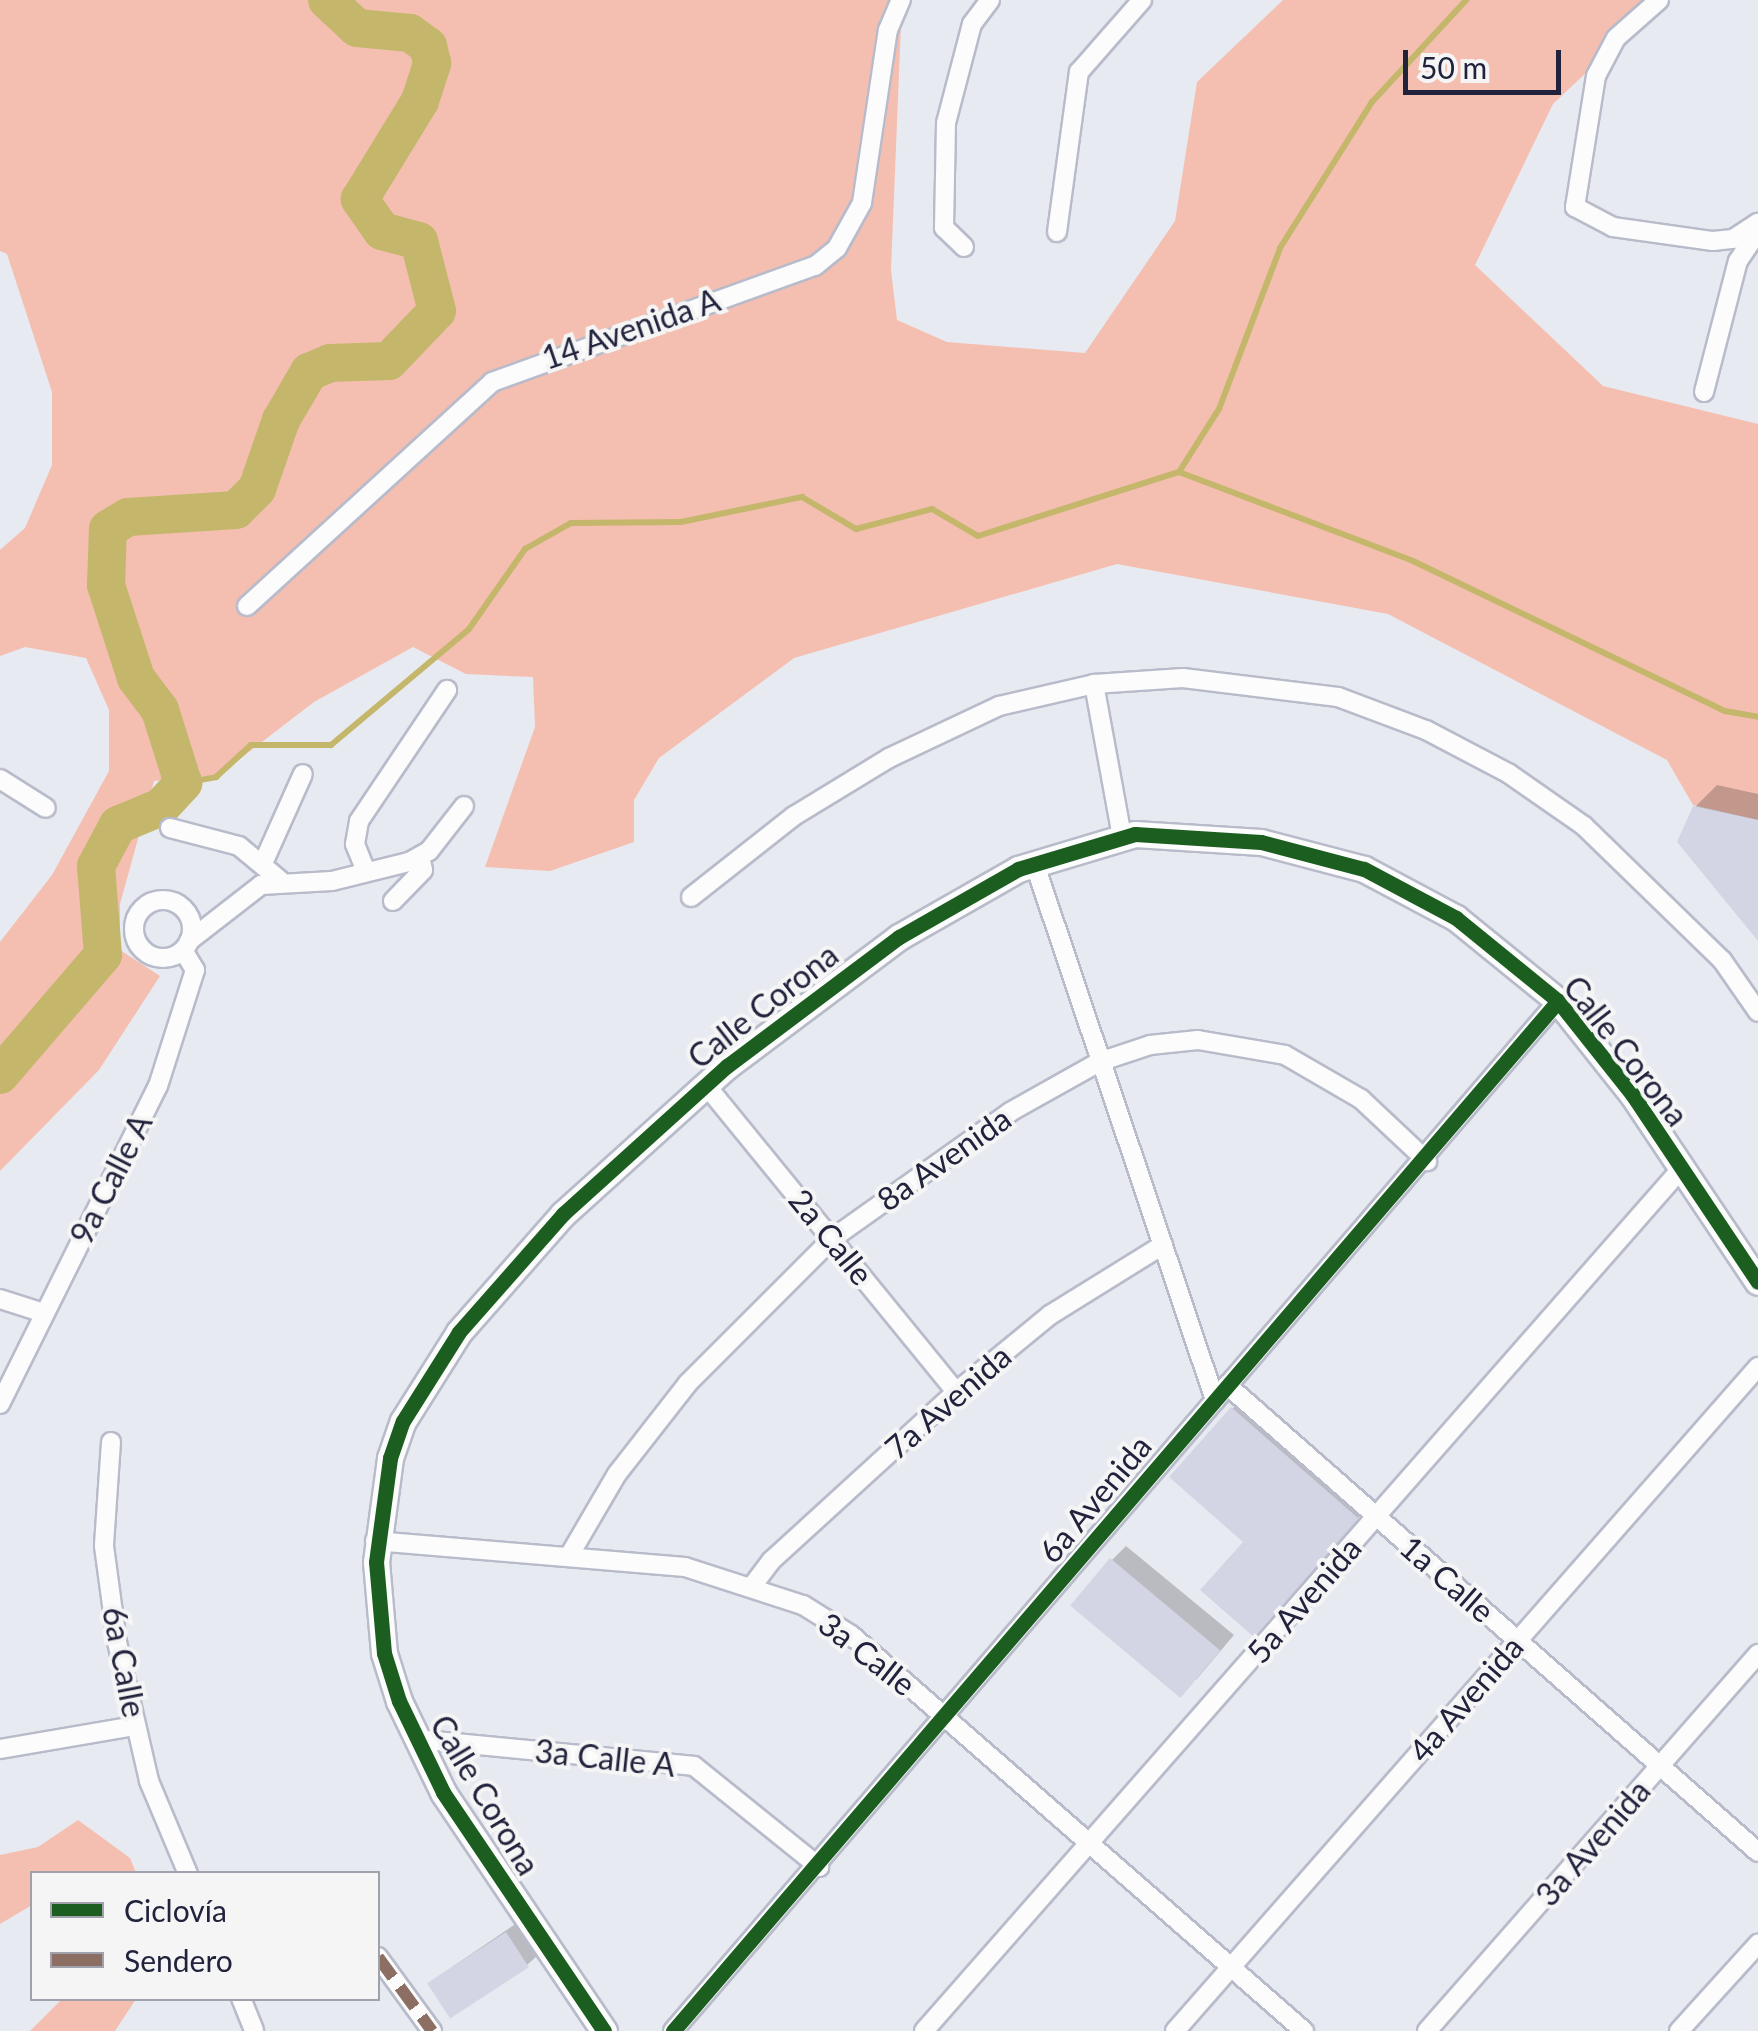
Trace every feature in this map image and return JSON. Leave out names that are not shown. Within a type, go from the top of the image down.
[{"type":"street","name":"14 Avenida A","points":[[247,606],[492,382],[815,266],[837,248],[862,203],[888,30],[901,0]]},
{"type":"street","points":[[964,247],[944,228],[946,123],[960,58],[990,0]]},
{"type":"street","points":[[1057,232],[1079,72],[1142,0]]},
{"type":"street","points":[[1656,2],[1616,38],[1596,76],[1575,207],[1613,227],[1713,241],[1733,238],[1758,227]]},
{"type":"street","points":[[1704,392],[1738,262],[1758,227]]},
{"type":"street","points":[[692,897],[794,816],[889,758],[999,706],[1094,684],[1183,678],[1338,697],[1426,730],[1508,773],[1584,826],[1722,960],[1758,1012]]},
{"type":"street","points":[[1094,684],[1122,837]]},
{"type":"street","points":[[365,869],[355,844],[359,821],[447,690]]},
{"type":"street","points":[[264,861],[303,774]]},
{"type":"street","points":[[0,778],[46,808]]},
{"type":"street","points":[[170,828],[239,846],[264,861],[280,880],[332,881],[365,869],[396,867],[420,856],[464,806]]},
{"type":"street","name":"Calle Corona","points":[[604,2031],[415,1739],[384,1653],[375,1541],[404,1420],[459,1332],[563,1214],[705,1084],[900,936],[1034,862],[1122,837],[1262,842],[1364,870],[1456,918],[1558,1001],[1682,1168],[1758,1282]]},
{"type":"street","points":[[393,902],[423,870],[420,856]]},
{"type":"street","name":"1a Calle","points":[[1034,862],[1162,1245],[1221,1392],[1376,1518],[1758,1852]]},
{"type":"street","name":"9a Calle A","points":[[0,1404],[158,1086],[196,970],[186,946],[238,898],[280,880]]},
{"type":"street","name":"6a Avenida","points":[[673,2031],[819,1867],[1221,1392],[1427,1160],[1558,1001]]},
{"type":"street","name":"8a Avenida","points":[[569,1556],[617,1474],[688,1383],[833,1238],[1010,1112],[1099,1062],[1150,1046],[1198,1040],[1286,1055],[1361,1099],[1427,1160]]},
{"type":"street","name":"2a Calle","points":[[705,1084],[956,1392]]},
{"type":"street","name":"5a Avenida","points":[[924,2031],[1682,1168]]},
{"type":"street","name":"7a Avenida","points":[[753,1584],[772,1560],[956,1392],[1050,1315],[1162,1245]]},
{"type":"street","points":[[0,1300],[44,1314]]},
{"type":"street","name":"4a Avenida","points":[[1175,2031],[1758,1367]]},
{"type":"street","name":"6a Calle","points":[[111,1442],[104,1546],[135,1726],[148,1780],[187,1871]]},
{"type":"street","name":"3a Calle","points":[[375,1541],[685,1566],[753,1584],[851,1636],[1304,2031]]},
{"type":"street","name":"3a Avenida","points":[[1427,2031],[1758,1654]]},
{"type":"street","points":[[0,1749],[135,1726]]},
{"type":"street","name":"3a Calle A","points":[[415,1739],[694,1766],[819,1867]]},
{"type":"street","points":[[1679,2031],[1758,1944]]},
{"type":"street","points":[[380,1960],[432,2031]]},
{"type":"street","points":[[242,2001],[254,2031]]},
{"type":"shaded area","points":[[0,0],[902,0],[891,270],[897,320],[947,342],[1085,353],[1175,221],[1197,82],[1283,0],[1663,0],[1553,104],[1475,265],[1603,386],[1758,424],[1758,820],[1693,805],[1667,760],[1388,614],[1117,564],[794,658],[659,758],[634,800],[634,842],[550,871],[485,867],[535,727],[533,677],[466,674],[413,647],[314,702],[219,775],[154,781],[120,904],[120,950],[160,976],[99,1070],[0,1171],[0,942],[52,875],[109,771],[109,710],[86,658],[25,647],[0,656],[0,550],[25,528],[52,465],[52,392],[7,254],[0,251]]},
{"type":"shaded area","points":[[78,1820],[130,1858],[135,1871],[30,1871],[30,1906],[0,1924],[0,1855],[38,1847]]},
{"type":"shaded area","points":[[60,2001],[135,2001],[115,2031],[30,2031]]},
{"type":"building","points":[[1693,806],[1758,820],[1758,941],[1677,842]]},
{"type":"building","points":[[1231,1407],[1359,1519],[1254,1637],[1200,1590],[1243,1542],[1169,1477]]},
{"type":"building","points":[[1110,1558],[1220,1651],[1180,1698],[1070,1605]]},
{"type":"building","points":[[506,1932],[529,1967],[450,2018],[427,1983]]},
{"type":"waterway","points":[[0,1075],[103,955],[96,866],[118,825],[161,807],[183,783],[160,710],[136,678],[106,585],[108,529],[128,517],[236,510],[257,489],[281,420],[309,372],[330,363],[389,361],[437,311],[419,241],[382,231],[360,199],[420,101],[432,63],[428,46],[410,33],[357,28],[327,0]]},
{"type":"waterway","points":[[1179,472],[1219,409],[1280,248],[1372,102],[1466,0]]},
{"type":"waterway","points":[[183,783],[216,777],[251,745],[331,745],[469,629],[525,549],[571,523],[681,522],[802,497],[856,529],[932,509],[978,536],[1179,472],[1413,561],[1725,711],[1758,717]]},
{"type":"marked path","points":[[380,1960],[432,2031]]},
{"type":"cycle path","points":[[604,2031],[443,1792],[399,1701],[384,1653],[376,1562],[390,1458],[403,1421],[459,1332],[563,1214],[727,1066],[899,937],[1018,869],[1135,834],[1261,842],[1364,869],[1456,918],[1558,1001],[1632,1094],[1758,1282]]},
{"type":"cycle path","points":[[673,2031],[1558,1001]]}]
